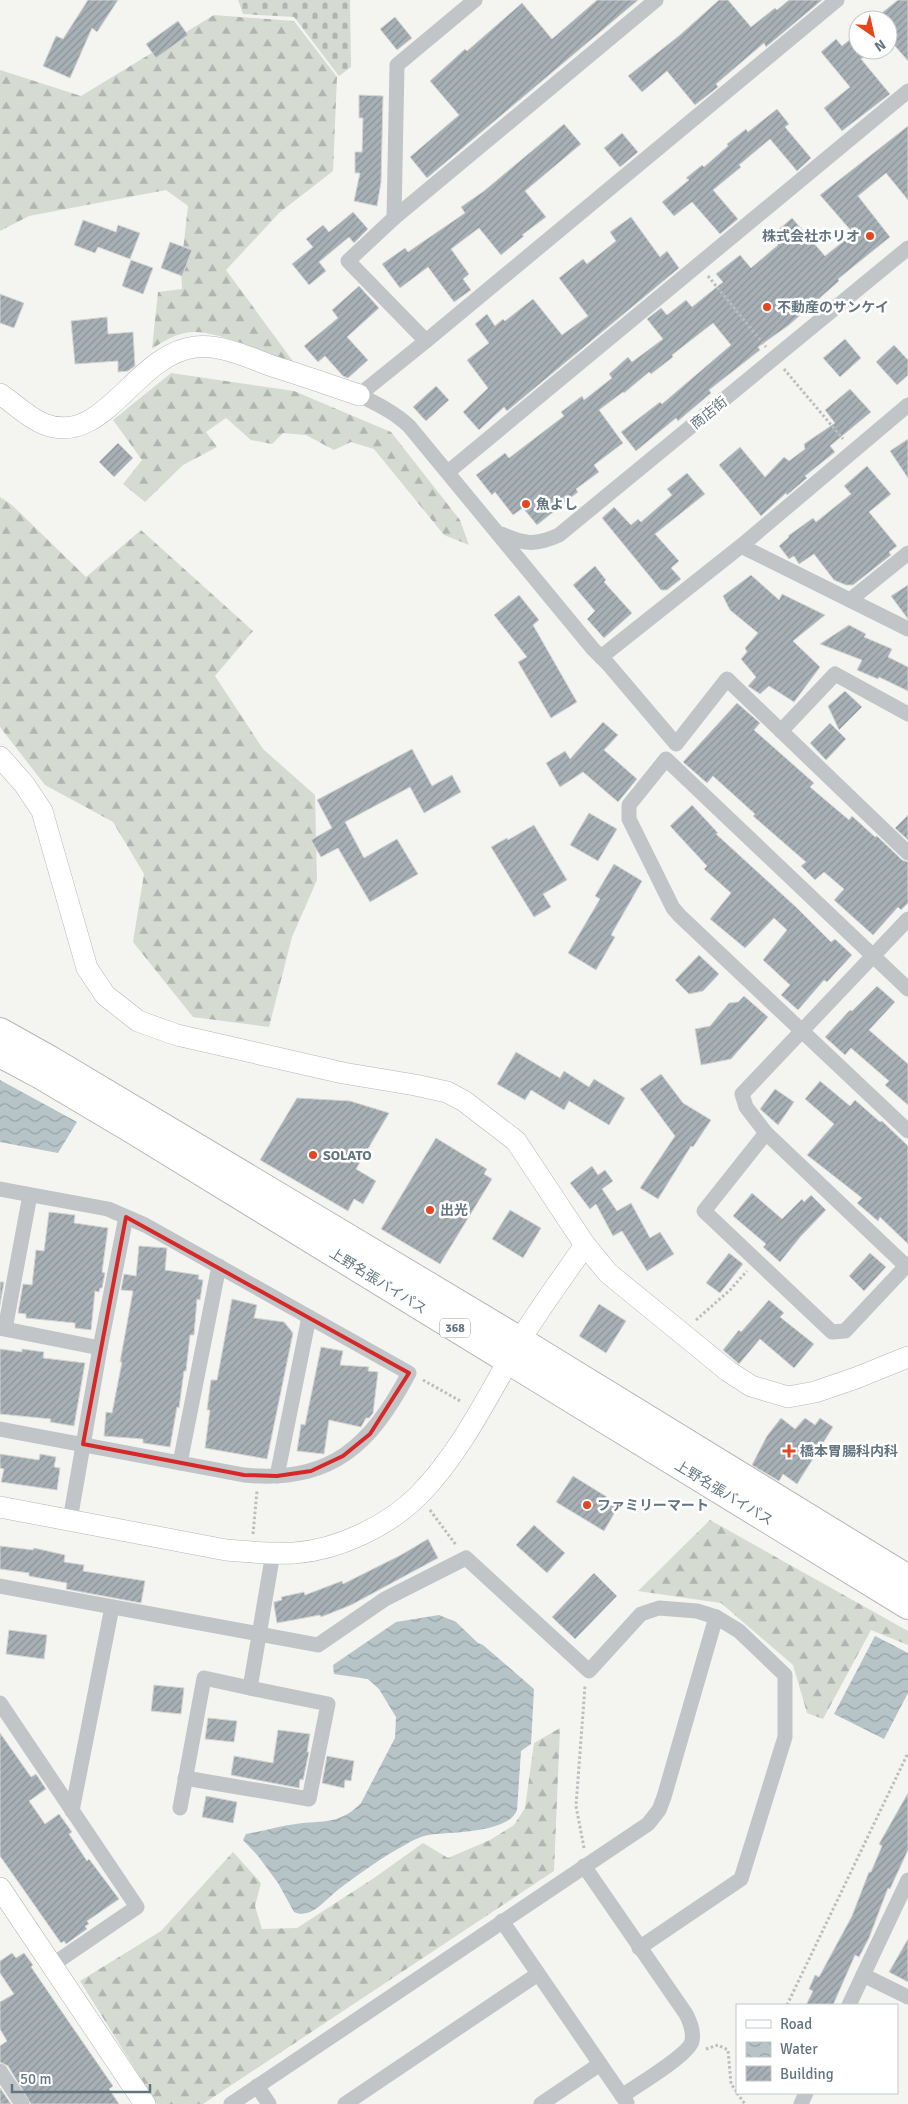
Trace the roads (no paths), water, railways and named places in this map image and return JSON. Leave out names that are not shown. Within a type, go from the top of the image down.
[{"type":"highway","name":"上野名張バイパス","points":[[0,1031],[50,1058],[514,1351],[908,1606]]},
{"type":"highway","name":"上野名張バイパス","points":[[0,1054],[908,1578]]},
{"type":"street","points":[[394,218],[397,65],[475,0]]},
{"type":"street","points":[[426,340],[348,261],[394,218],[656,0]]},
{"type":"street","points":[[358,395],[837,0]]},
{"type":"street","points":[[448,472],[908,91]]},
{"type":"street","name":"商店街","points":[[497,532],[523,543],[538,543],[559,535],[908,248]]},
{"type":"street","points":[[0,394],[41,423],[54,428],[69,429],[86,424],[98,416],[155,364],[167,356],[195,347],[208,347],[242,355],[358,395],[399,416],[410,426],[601,657],[676,744]]},
{"type":"street","points":[[601,657],[741,546],[908,405]]},
{"type":"street","points":[[741,546],[908,629]]},
{"type":"street","points":[[850,600],[908,553]]},
{"type":"street","points":[[781,732],[834,674],[908,714]]},
{"type":"street","points":[[908,853],[727,679],[629,805],[629,819],[673,908],[908,1131]]},
{"type":"street","points":[[0,757],[24,784],[42,811],[87,968],[105,995],[138,1022],[177,1036],[344,1073],[446,1092],[464,1101],[516,1141],[585,1244],[608,1273],[681,1334],[728,1371],[751,1386],[788,1397],[815,1392],[908,1357]]},
{"type":"street","points":[[666,759],[908,989]]},
{"type":"street","points":[[766,1133],[704,1211],[832,1332],[845,1331],[907,1265],[766,1133],[749,1112],[742,1094],[908,919]]},
{"type":"street","points":[[0,1189],[108,1209],[145,1225],[409,1373],[370,1434],[350,1450],[330,1463],[311,1471],[277,1476],[258,1476],[180,1463],[0,1429]]},
{"type":"street","points":[[30,1195],[3,1329],[100,1348]]},
{"type":"street","points":[[70,1520],[100,1348],[126,1217]]},
{"type":"street","points":[[0,1507],[226,1550],[252,1553],[295,1553],[340,1542],[362,1534],[401,1510],[418,1496],[445,1464],[514,1351],[585,1244]]},
{"type":"street","points":[[180,1463],[218,1266]]},
{"type":"street","points":[[277,1476],[309,1317]]},
{"type":"street","points":[[250,1688],[273,1552]]},
{"type":"street","points":[[0,1586],[318,1645],[385,1599],[466,1558],[589,1671],[642,1614],[659,1608],[696,1611],[716,1617],[739,1631],[785,1675],[784,1737],[741,1879],[639,1948]]},
{"type":"street","points":[[72,1812],[112,1607]]},
{"type":"street","points":[[230,2104],[648,1824],[659,1810],[716,1617]]},
{"type":"street","points":[[180,1808],[185,1778],[204,1678],[328,1704],[309,1799],[185,1778]]},
{"type":"street","points":[[0,1703],[137,1907],[52,1965]]},
{"type":"street","points":[[502,1921],[624,2100],[684,2054],[692,2042],[690,2023],[584,1866]]},
{"type":"street","points":[[849,2004],[908,1880]]},
{"type":"street","points":[[0,1888],[145,2104]]},
{"type":"street","points":[[345,2104],[538,1974]]},
{"type":"street","points":[[863,1975],[908,1996]]},
{"type":"street","points":[[541,2104],[600,2064]]},
{"type":"street","points":[[0,2071],[22,2104]]},
{"type":"street","points":[[257,2086],[269,2104]]},
{"type":"water","points":[[0,1080],[77,1122],[58,1153],[0,1142]]},
{"type":"water","points":[[439,1615],[456,1622],[478,1643],[483,1645],[534,1689],[531,1744],[521,1751],[517,1810],[504,1823],[493,1827],[429,1835],[416,1839],[371,1866],[312,1911],[298,1914],[294,1912],[278,1883],[258,1856],[243,1840],[246,1834],[338,1818],[346,1815],[361,1803],[395,1738],[396,1717],[379,1689],[368,1679],[334,1674],[333,1665],[396,1622]]},
{"type":"water","points":[[875,1636],[908,1653],[908,1693],[884,1739],[834,1714]]},
{"type":"place","name":"株式会社ホリオ","points":[[870,236]]},
{"type":"place","name":"不動産のサンケイ","points":[[767,307]]},
{"type":"place","name":"魚よし","points":[[526,504]]},
{"type":"place","name":"SOLATO","points":[[313,1155]]},
{"type":"place","name":"出光","points":[[430,1210]]},
{"type":"place","name":"橋本胃腸科内科","points":[[789,1451]]},
{"type":"place","name":"ファミリーマート","points":[[587,1505]]}]
